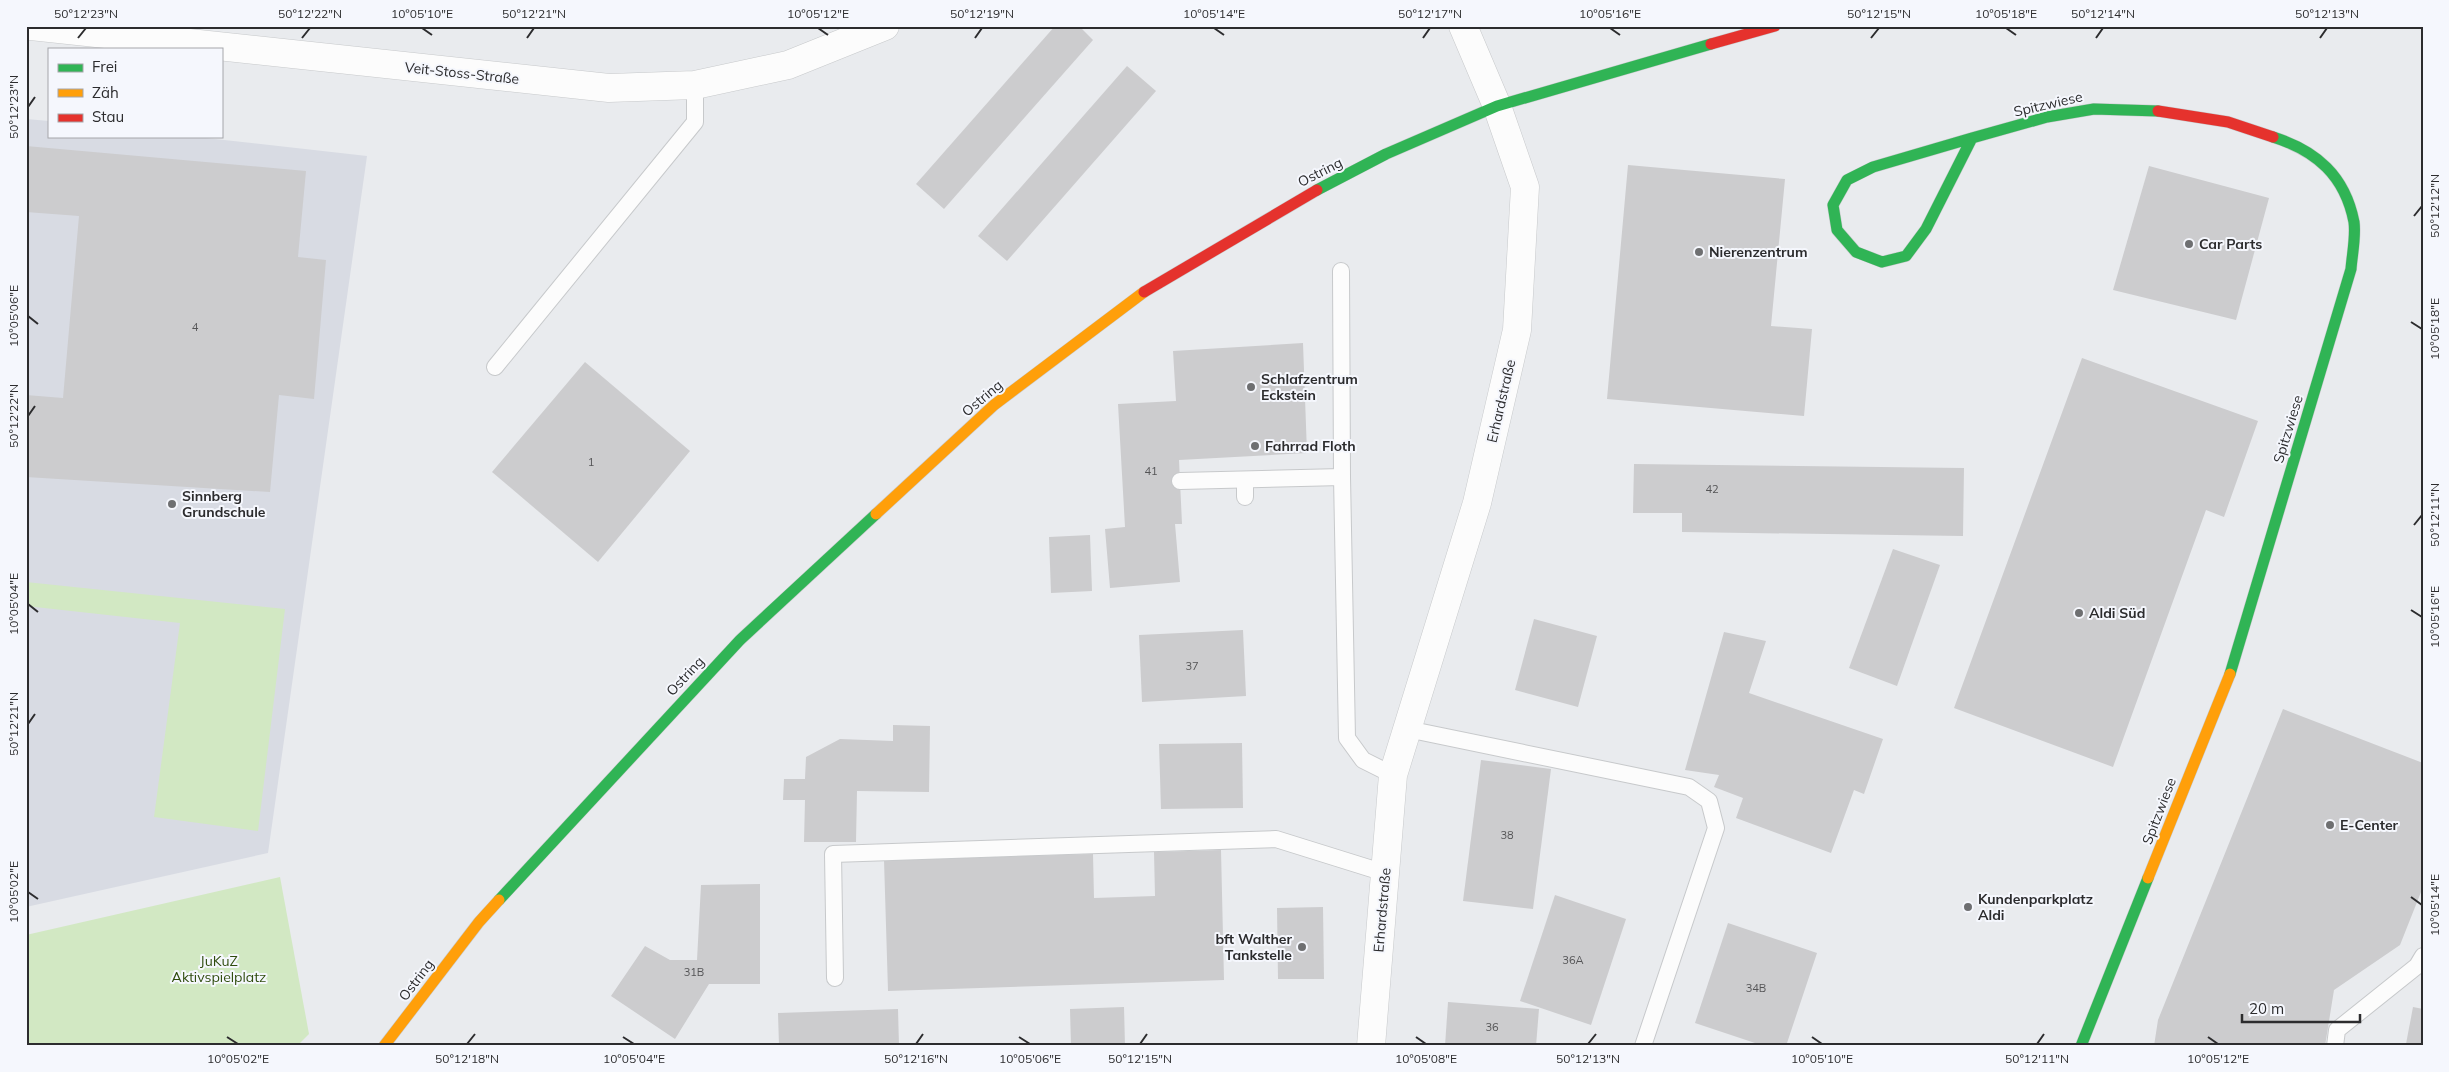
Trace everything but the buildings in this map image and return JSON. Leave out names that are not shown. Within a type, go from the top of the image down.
[{"type":"main road","name":"Ostring","points":[[384,1046],[479,922],[740,640],[994,405],[1143,292],[1294,202],[1386,154],[1497,106],[1775,26]]},
{"type":"main road","name":"Spitzwiese","points":[[1972,138],[1926,229],[1906,256],[1882,262],[1856,252],[1837,230],[1833,205],[1847,180],[1873,166],[1972,138],[2047,117],[2094,109],[2147,108],[2228,122],[2295,144],[2322,161],[2345,191],[2354,224],[2351,269],[2232,668],[2081,1046]]},
{"type":"street","name":"Veit-Stoss-Straße","points":[[31,26],[141,33],[610,88],[695,85],[788,65],[885,26]]},
{"type":"street","name":"Erhardstraße","points":[[1371,1046],[1393,775],[1478,503],[1517,330],[1525,187],[1497,106],[1463,26]]},
{"type":"lane","points":[[495,367],[695,122],[695,85]]},
{"type":"lane","points":[[1341,272],[1342,477],[1347,738],[1363,760],[1393,775]]},
{"type":"lane","points":[[1180,482],[1342,477]]},
{"type":"lane","points":[[1245,480],[1245,497]]},
{"type":"lane","points":[[1407,729],[1689,787],[1709,801],[1716,828],[1643,1046]]},
{"type":"lane","points":[[835,978],[833,854],[1276,839],[1385,873]]},
{"type":"lane","points":[[2335,1046],[2337,1030],[2417,966],[2423,956]]},
{"type":"shaded area","name":"Sinnberg Grundschule","points":[[26,119],[48,121],[48,138],[206,138],[367,156],[268,853],[26,907]]},
{"type":"green space","points":[[26,582],[285,609],[258,831],[154,817],[180,623],[26,606]]},
{"type":"green space","name":"JuKuZ Aktivspielplatz","points":[[280,877],[309,1034],[297,1046],[26,1046],[26,935]]},
{"type":"traffic: fast","points":[[1317,190],[1386,154],[1497,106],[1711,44]]},
{"type":"traffic: fast","points":[[1972,138],[1926,229],[1906,256],[1882,262],[1856,252],[1837,230],[1833,205],[1847,180],[1873,167],[1972,138],[2047,117],[2094,109],[2158,111]]},
{"type":"traffic: fast","points":[[2230,674],[2351,269],[2354,240],[2354,222],[2350,206],[2344,191],[2336,179],[2316,158],[2289,143],[2273,137]]},
{"type":"traffic: fast","points":[[499,900],[740,640],[876,514]]},
{"type":"traffic: fast","points":[[2081,1046],[2148,878]]},
{"type":"traffic: slow","points":[[876,514],[994,405],[1144,292]]},
{"type":"traffic: slow","points":[[2148,878],[2230,674]]},
{"type":"traffic: slow","points":[[384,1046],[479,922],[499,900]]},
{"type":"traffic: jam","points":[[1711,44],[1775,26]]},
{"type":"traffic: jam","points":[[2158,111],[2228,122],[2273,137]]},
{"type":"traffic: jam","points":[[1144,292],[1317,190]]},
{"type":"place","name":"Car Parts","points":[[2189,244]]},
{"type":"place","name":"Nierenzentrum","points":[[1699,252]]},
{"type":"place","name":"Schlafzentrum Eckstein","points":[[1251,387]]},
{"type":"place","name":"Fahrrad Floth","points":[[1255,446]]},
{"type":"place","name":"Sinnberg Grundschule","points":[[172,504]]},
{"type":"place","name":"Aldi Süd","points":[[2079,613]]},
{"type":"place","name":"E-Center","points":[[2330,825]]},
{"type":"place","name":"Kundenparkplatz Aldi","points":[[1968,907]]},
{"type":"place","name":"bft Walther Tankstelle","points":[[1302,947]]}]
